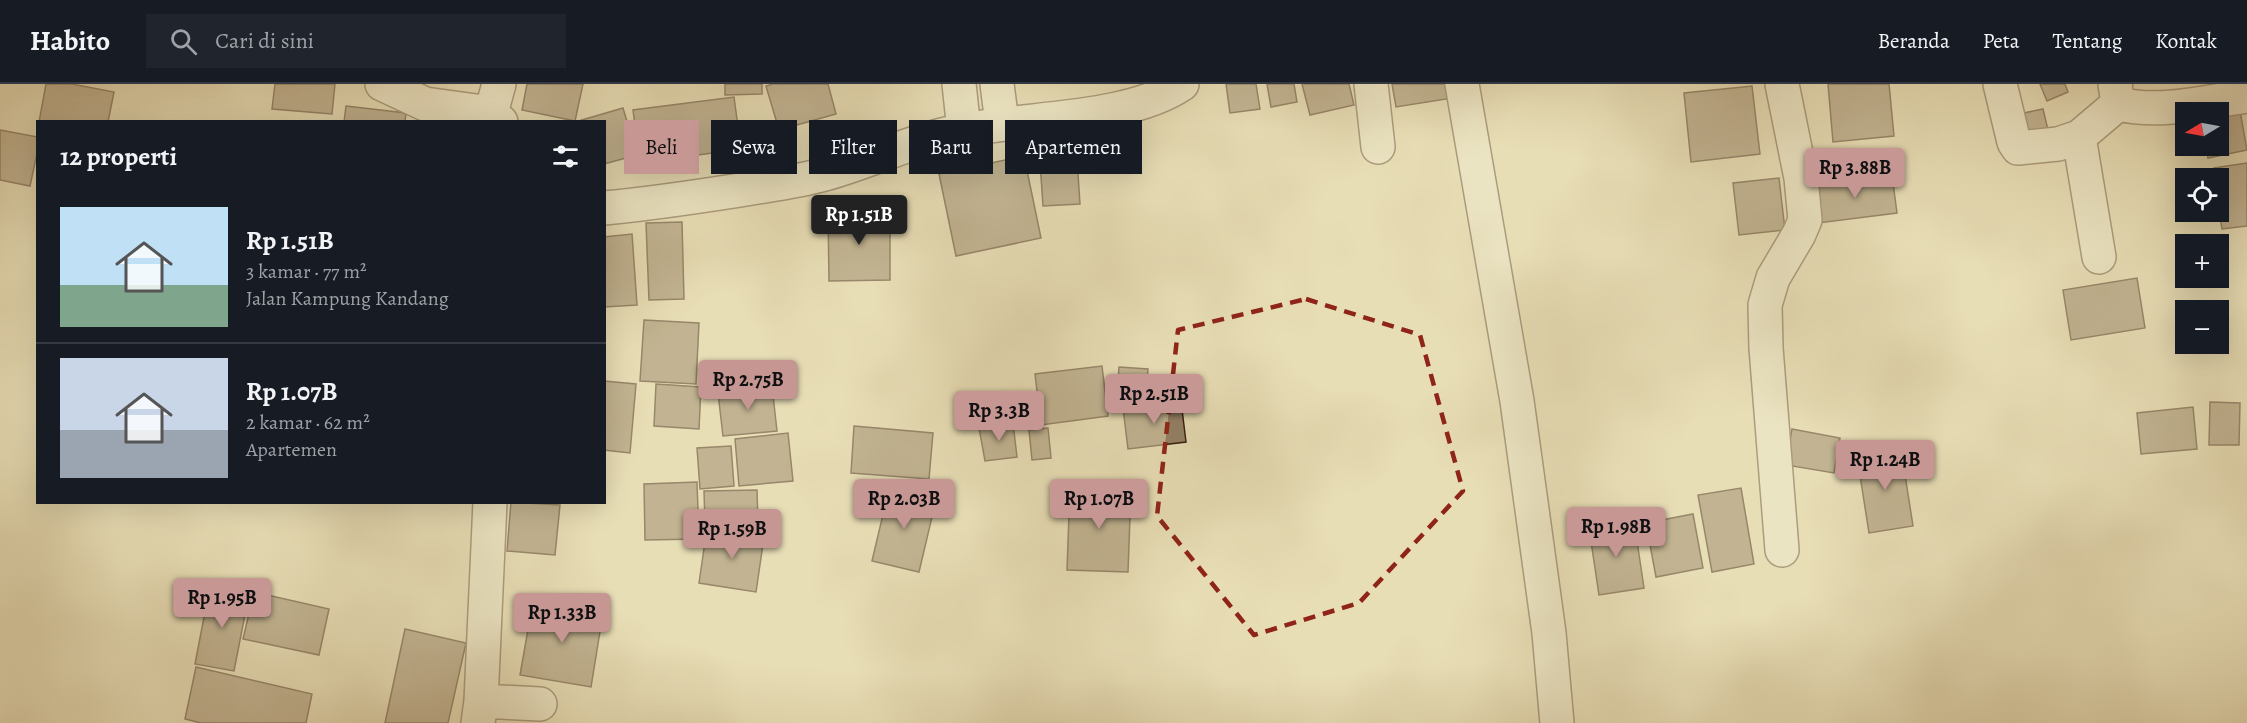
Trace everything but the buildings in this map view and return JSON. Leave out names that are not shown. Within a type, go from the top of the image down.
[{"type":"street","points":[[382,84],[425,104],[497,106]]},
{"type":"street","points":[[959,84],[963,120]]},
{"type":"street","points":[[997,84],[1002,123]]},
{"type":"street","points":[[993,125],[1121,108],[1160,95],[1182,84]]},
{"type":"street","points":[[1371,84],[1378,147]]},
{"type":"street","points":[[1462,84],[1517,401],[1549,633],[1556,712]]},
{"type":"street","points":[[1782,84],[1801,178],[1805,220],[1773,278],[1765,305],[1782,550]]},
{"type":"street","points":[[2000,84],[2014,142],[2018,148],[2058,144],[2079,137],[2116,94],[2138,108],[2175,107],[2247,96]]},
{"type":"street","points":[[2079,137],[2100,257]]},
{"type":"street","points":[[606,208],[656,203],[790,182],[855,165],[909,145]]},
{"type":"street","points":[[490,504],[480,712],[540,704]]},
{"type":"highlighted area","points":[[1306,299],[1420,335],[1463,491],[1359,603],[1254,635],[1157,516],[1178,330]]}]
